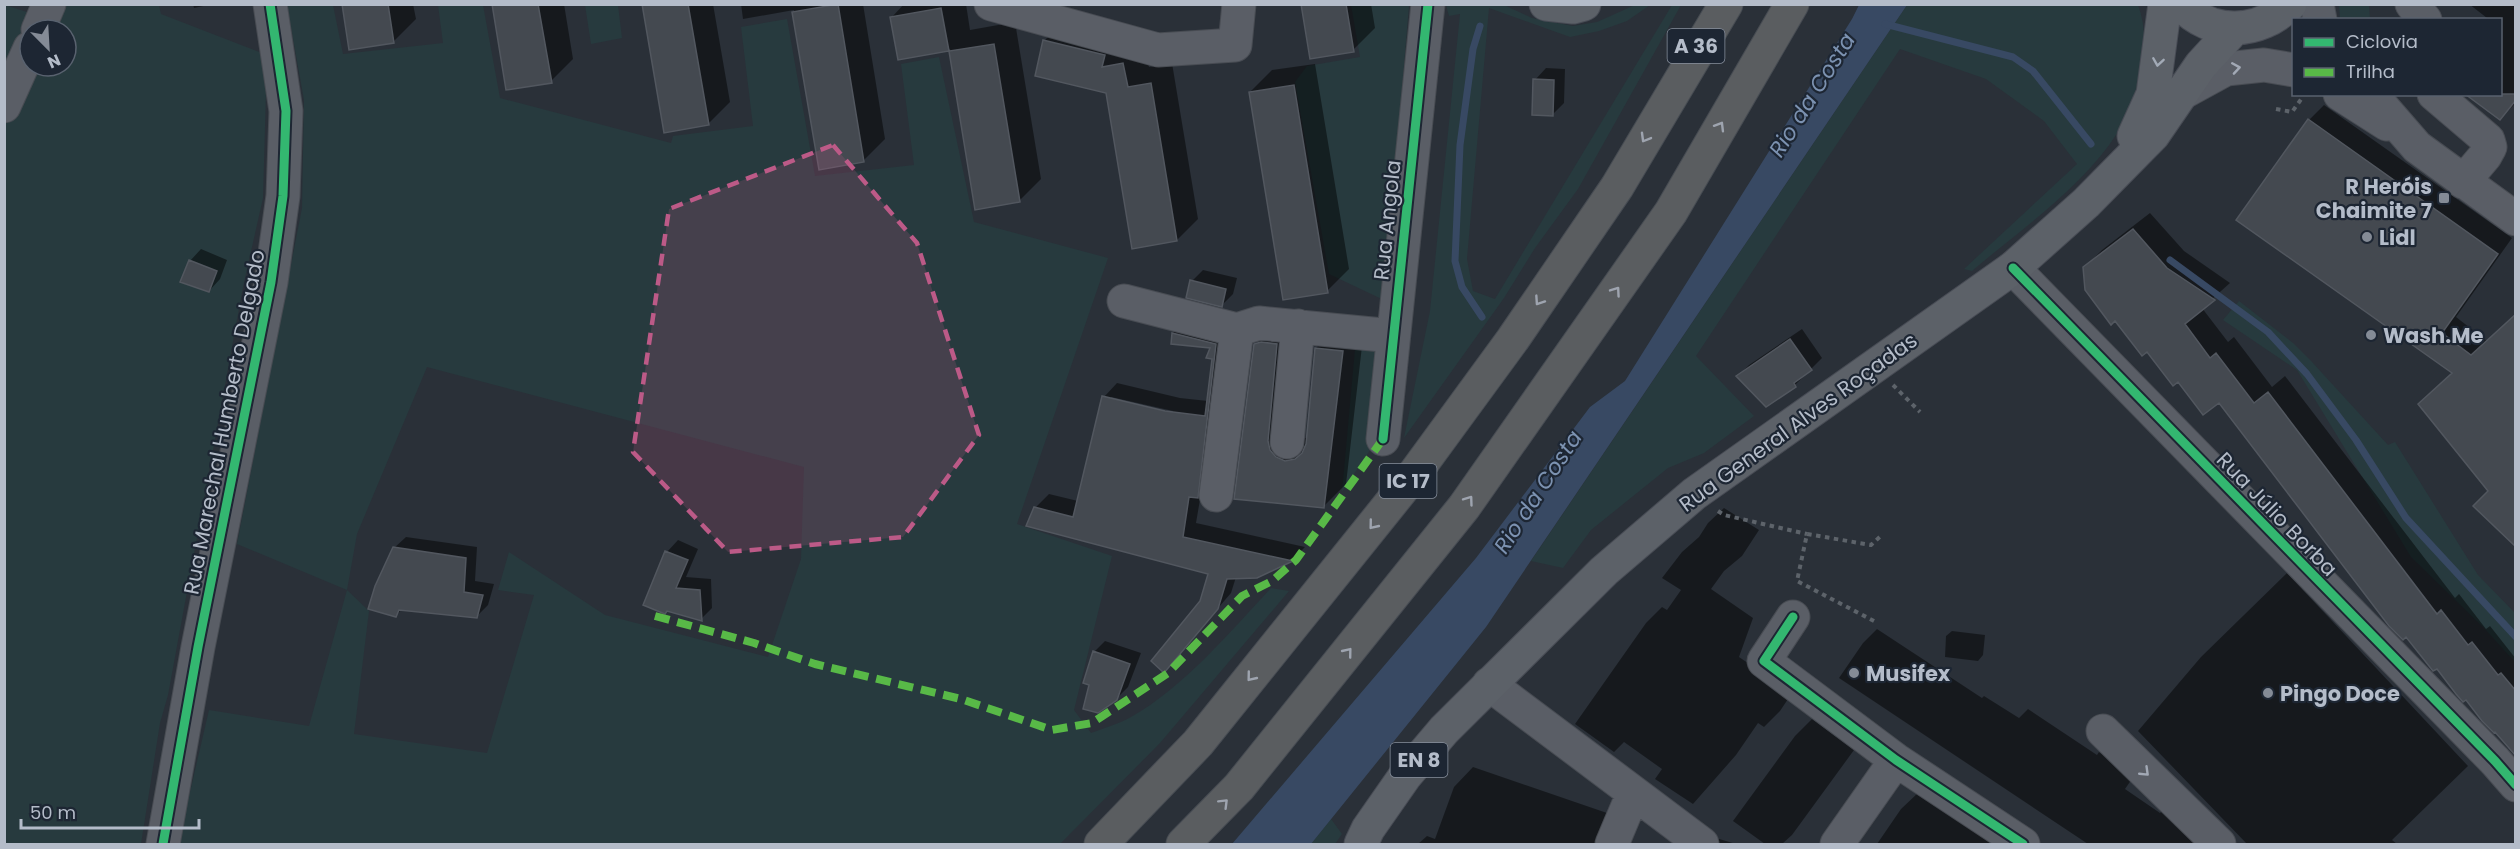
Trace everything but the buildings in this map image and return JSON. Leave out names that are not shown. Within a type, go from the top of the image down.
[{"type":"highway","name":"A 36","points":[[1675,88],[1717,4]]},
{"type":"highway","points":[[1675,88],[1726,4]]},
{"type":"highway","points":[[1749,77],[1784,4]]},
{"type":"highway","name":"A 36","points":[[1749,77],[1792,4]]},
{"type":"highway","name":"IC 17","points":[[1183,844],[1239,787],[1464,507],[1671,212],[1749,77]]},
{"type":"highway","name":"IC 17","points":[[1101,844],[1198,743],[1415,473],[1513,339],[1617,187],[1675,88]]},
{"type":"main road","points":[[1546,4],[1573,7],[1584,4]]},
{"type":"main road","name":"Rua General Alves Roçadas","points":[[1489,684],[1604,571],[1694,494],[2013,268],[2086,203],[2116,171],[2152,94],[2165,4]]},
{"type":"main road","points":[[2181,4],[2204,22],[2241,29]]},
{"type":"main road","name":"Rua General Alves Roçadas","points":[[2116,171],[2121,169],[2152,135],[2201,65],[2241,29],[2272,19],[2290,4]]},
{"type":"main road","name":"EN 8","points":[[1361,844],[1368,829],[1405,776],[1444,730],[1489,684]]},
{"type":"street","points":[[43,18],[49,4]]},
{"type":"street","name":"Rua Marechal Humberto Delgado","points":[[162,844],[198,647],[271,282],[283,196],[286,111],[270,4]]},
{"type":"street","points":[[991,4],[1158,50],[1234,45],[1239,4]]},
{"type":"street","name":"Rua Angola","points":[[1383,439],[1428,4]]},
{"type":"street","points":[[2412,4],[2423,18]]},
{"type":"street","points":[[2241,29],[2292,61]]},
{"type":"street","points":[[2184,92],[2226,69],[2264,65],[2292,70]]},
{"type":"street","points":[[4,106],[18,75]]},
{"type":"street","points":[[2343,96],[2408,138],[2463,182],[2516,219]]},
{"type":"street","points":[[2373,96],[2408,138]]},
{"type":"street","points":[[2436,96],[2488,140],[2490,147],[2485,156],[2463,182]]},
{"type":"street","name":"Rua Júlio Borba","points":[[2013,268],[2125,401],[2478,744],[2516,785]]},
{"type":"street","points":[[1124,301],[1237,330],[1259,323],[1393,336]]},
{"type":"street","points":[[1287,442],[1298,326]]},
{"type":"street","points":[[1216,495],[1237,330]]},
{"type":"street","points":[[1793,617],[1764,661],[1896,759],[2023,844]]},
{"type":"street","points":[[1489,684],[1702,844]]},
{"type":"street","points":[[2103,731],[2219,844]]},
{"type":"street","points":[[1837,844],[1896,759]]},
{"type":"street","points":[[1612,844],[1634,794]]},
{"type":"path","points":[[2276,109],[2292,112],[2303,96]]},
{"type":"path","points":[[1874,367],[1920,412]]},
{"type":"path","points":[[1694,494],[1724,515],[1807,534],[1871,545],[1882,534]]},
{"type":"path","points":[[1807,534],[1797,581],[1874,621]]},
{"type":"highlighted area","points":[[833,145],[917,243],[979,435],[903,537],[728,552],[633,452],[669,209]]},
{"type":"green space","points":[[5,5],[46,18],[18,18],[18,78],[78,78],[78,18],[60,18],[66,5],[159,5],[161,14],[267,55],[263,198],[243,287],[168,695],[160,723],[141,844],[5,844]]},
{"type":"green space","points":[[287,5],[333,5],[343,54],[443,43],[438,5],[483,5],[500,98],[671,143],[673,136],[753,126],[741,27],[787,19],[815,176],[914,165],[901,64],[939,57],[974,222],[1108,258],[1017,524],[1112,556],[1074,710],[1091,733],[1131,717],[1169,691],[1187,675],[1271,588],[1289,591],[1160,743],[1060,844],[178,844],[209,710],[309,726],[347,590],[237,544],[302,208],[304,100]],"holes":[[[427,367],[804,467],[801,559],[768,657],[605,615],[509,552],[498,590],[534,595],[487,753],[354,734],[369,611],[347,590],[357,534]]]},
{"type":"green space","points":[[585,5],[618,5],[622,38],[591,44]]},
{"type":"green space","points":[[1351,5],[1409,5],[1397,149],[1388,302],[1329,274],[1295,82],[1307,66],[1360,57]]},
{"type":"green space","points":[[1446,5],[1504,5],[1532,18],[1573,26],[1597,22],[1635,5],[1650,5],[1627,21],[1599,31],[1570,37],[1489,8],[1467,259],[1473,291],[1495,299],[1672,5],[1681,5],[1578,189],[1404,438],[1430,311],[1460,14],[1449,16]]},
{"type":"green space","points":[[1907,5],[2138,5],[2144,28],[2142,60],[2135,92],[2122,126],[2104,152],[2069,189],[1972,271],[1964,269],[2077,164],[2044,121],[1986,79],[1900,49],[1696,356],[1754,416],[1704,453],[1668,468],[1591,530],[1563,568],[1531,561]]},
{"type":"green space","points":[[2339,5],[2369,5],[2370,18],[2340,18]]},
{"type":"green space","points":[[2239,301],[2293,343],[2388,445],[2395,442],[2478,575],[2515,613],[2515,662],[2484,628],[2411,557],[2297,370],[2223,320]]},
{"type":"green space","points":[[1356,338],[1381,342],[1374,444],[1342,492]]},
{"type":"green space","points":[[1331,819],[1342,834],[1335,844],[1311,844]]},
{"type":"water","name":"Rio da Costa","points":[[1859,5],[1907,5],[1486,627],[1311,844],[1232,844],[1476,558],[1590,407],[1625,381]]},
{"type":"waterway","points":[[1885,24],[2013,57],[2033,71],[2091,144]]},
{"type":"waterway","points":[[1480,26],[1473,49],[1460,145],[1455,261],[1462,287],[1482,317]]},
{"type":"waterway","points":[[2170,260],[2268,332],[2307,374],[2356,440],[2406,518],[2516,637]]},
{"type":"marked path","points":[[655,616],[754,643],[815,664],[961,699],[1052,730],[1092,723],[1168,673],[1242,596],[1272,581],[1296,560],[1383,439]]},
{"type":"cycle path","points":[[163,844],[198,647],[271,282],[283,196],[286,111],[270,4]]},
{"type":"cycle path","points":[[1383,439],[1428,4]]},
{"type":"cycle path","points":[[2013,268],[2516,785]]},
{"type":"cycle path","points":[[1793,617],[1764,661],[1896,760],[2023,844]]},
{"type":"place","name":"R Heróis Chaimite 7","points":[[2444,198]]},
{"type":"place","name":"Lidl","points":[[2367,237]]},
{"type":"place","name":"Wash.Me","points":[[2371,335]]},
{"type":"place","name":"Musifex","points":[[1854,673]]},
{"type":"place","name":"Pingo Doce","points":[[2268,693]]}]
